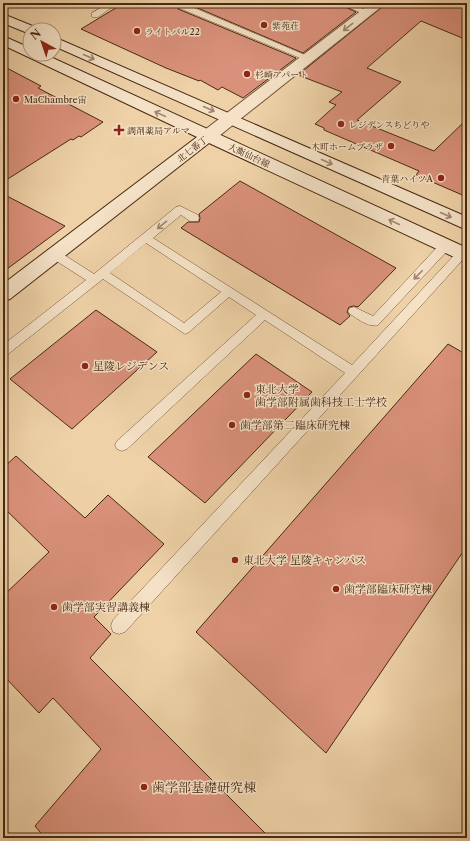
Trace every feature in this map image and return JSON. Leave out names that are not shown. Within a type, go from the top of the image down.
[{"type":"main road","name":"北七番丁","points":[[3,294],[379,3]]},
{"type":"main road","points":[[3,18],[22,26]]},
{"type":"main road","name":"大衡仙台線","points":[[3,40],[22,49]]},
{"type":"main road","points":[[62,45],[467,224]]},
{"type":"main road","name":"大衡仙台線","points":[[50,62],[464,255]]},
{"type":"lane","points":[[95,15],[114,3]]},
{"type":"lane","points":[[342,3],[367,12]]},
{"type":"lane","points":[[182,6],[308,58]]},
{"type":"lane","points":[[3,352],[180,210],[194,218]]},
{"type":"lane","points":[[146,238],[354,372]]},
{"type":"lane","points":[[354,311],[374,322],[445,246]]},
{"type":"lane","points":[[54,254],[98,277],[185,329],[229,291]]},
{"type":"lane","points":[[119,626],[464,255]]},
{"type":"lane","points":[[122,445],[264,314]]},
{"type":"building","points":[[124,3],[178,3],[178,9],[296,58],[243,98],[222,87],[218,90],[200,80],[199,81],[166,68],[81,29]]},
{"type":"building","points":[[186,3],[337,3],[356,12],[303,53]]},
{"type":"building","points":[[387,3],[467,3],[467,40],[421,21],[367,68],[401,82],[357,120],[434,151],[467,119],[467,197],[416,175],[419,171],[324,130],[324,128],[315,124],[336,105],[329,102],[342,92],[298,75]]},
{"type":"building","points":[[3,66],[41,86],[38,88],[103,122],[81,137],[79,136],[73,140],[71,139],[3,182]]},
{"type":"building","points":[[240,181],[396,268],[358,307],[349,307],[347,312],[350,316],[340,325],[181,228],[188,222],[199,222],[199,214]]},
{"type":"building","points":[[3,194],[65,226],[3,272]]},
{"type":"building","name":"星陵レジデンス","points":[[96,310],[157,352],[72,429],[10,379]]},
{"type":"building","name":"歯学部臨床研究棟","points":[[448,344],[467,355],[467,546],[326,753],[196,632]]},
{"type":"building","name":"歯学部第二臨床研究棟","points":[[256,354],[312,392],[205,503],[148,457]]},
{"type":"building","points":[[16,456],[85,518],[108,495],[164,544],[94,617],[111,634],[90,658],[270,838],[45,838],[35,826],[101,749],[53,698],[39,713],[3,675],[3,596],[49,552],[3,507],[3,468]]},
{"type":"place","name":"紫苑荘","points":[[264,25]]},
{"type":"place","name":"ライトパル22","points":[[137,31]]},
{"type":"place","name":"杉崎アパート","points":[[247,74]]},
{"type":"place","name":"MaChambre宙","points":[[16,99]]},
{"type":"place","name":"レジデンスちどりや","points":[[341,124]]},
{"type":"place","name":"調剤薬局アルマ","points":[[119,130]]},
{"type":"place","name":"木町ホームプラザ","points":[[391,146]]},
{"type":"place","name":"青葉ハイツA","points":[[441,178]]},
{"type":"place","name":"星陵レジデンス","points":[[85,366]]},
{"type":"place","name":"東北大学 歯学部附属歯科技工士学校","points":[[247,395]]},
{"type":"place","name":"歯学部第二臨床研究棟","points":[[232,425]]},
{"type":"place","name":"東北大学 星陵キャンパス","points":[[235,560]]},
{"type":"place","name":"歯学部臨床研究棟","points":[[336,589]]},
{"type":"place","name":"歯学部実習講義棟","points":[[54,607]]},
{"type":"place","name":"歯学部基礎研究棟","points":[[144,787]]}]
